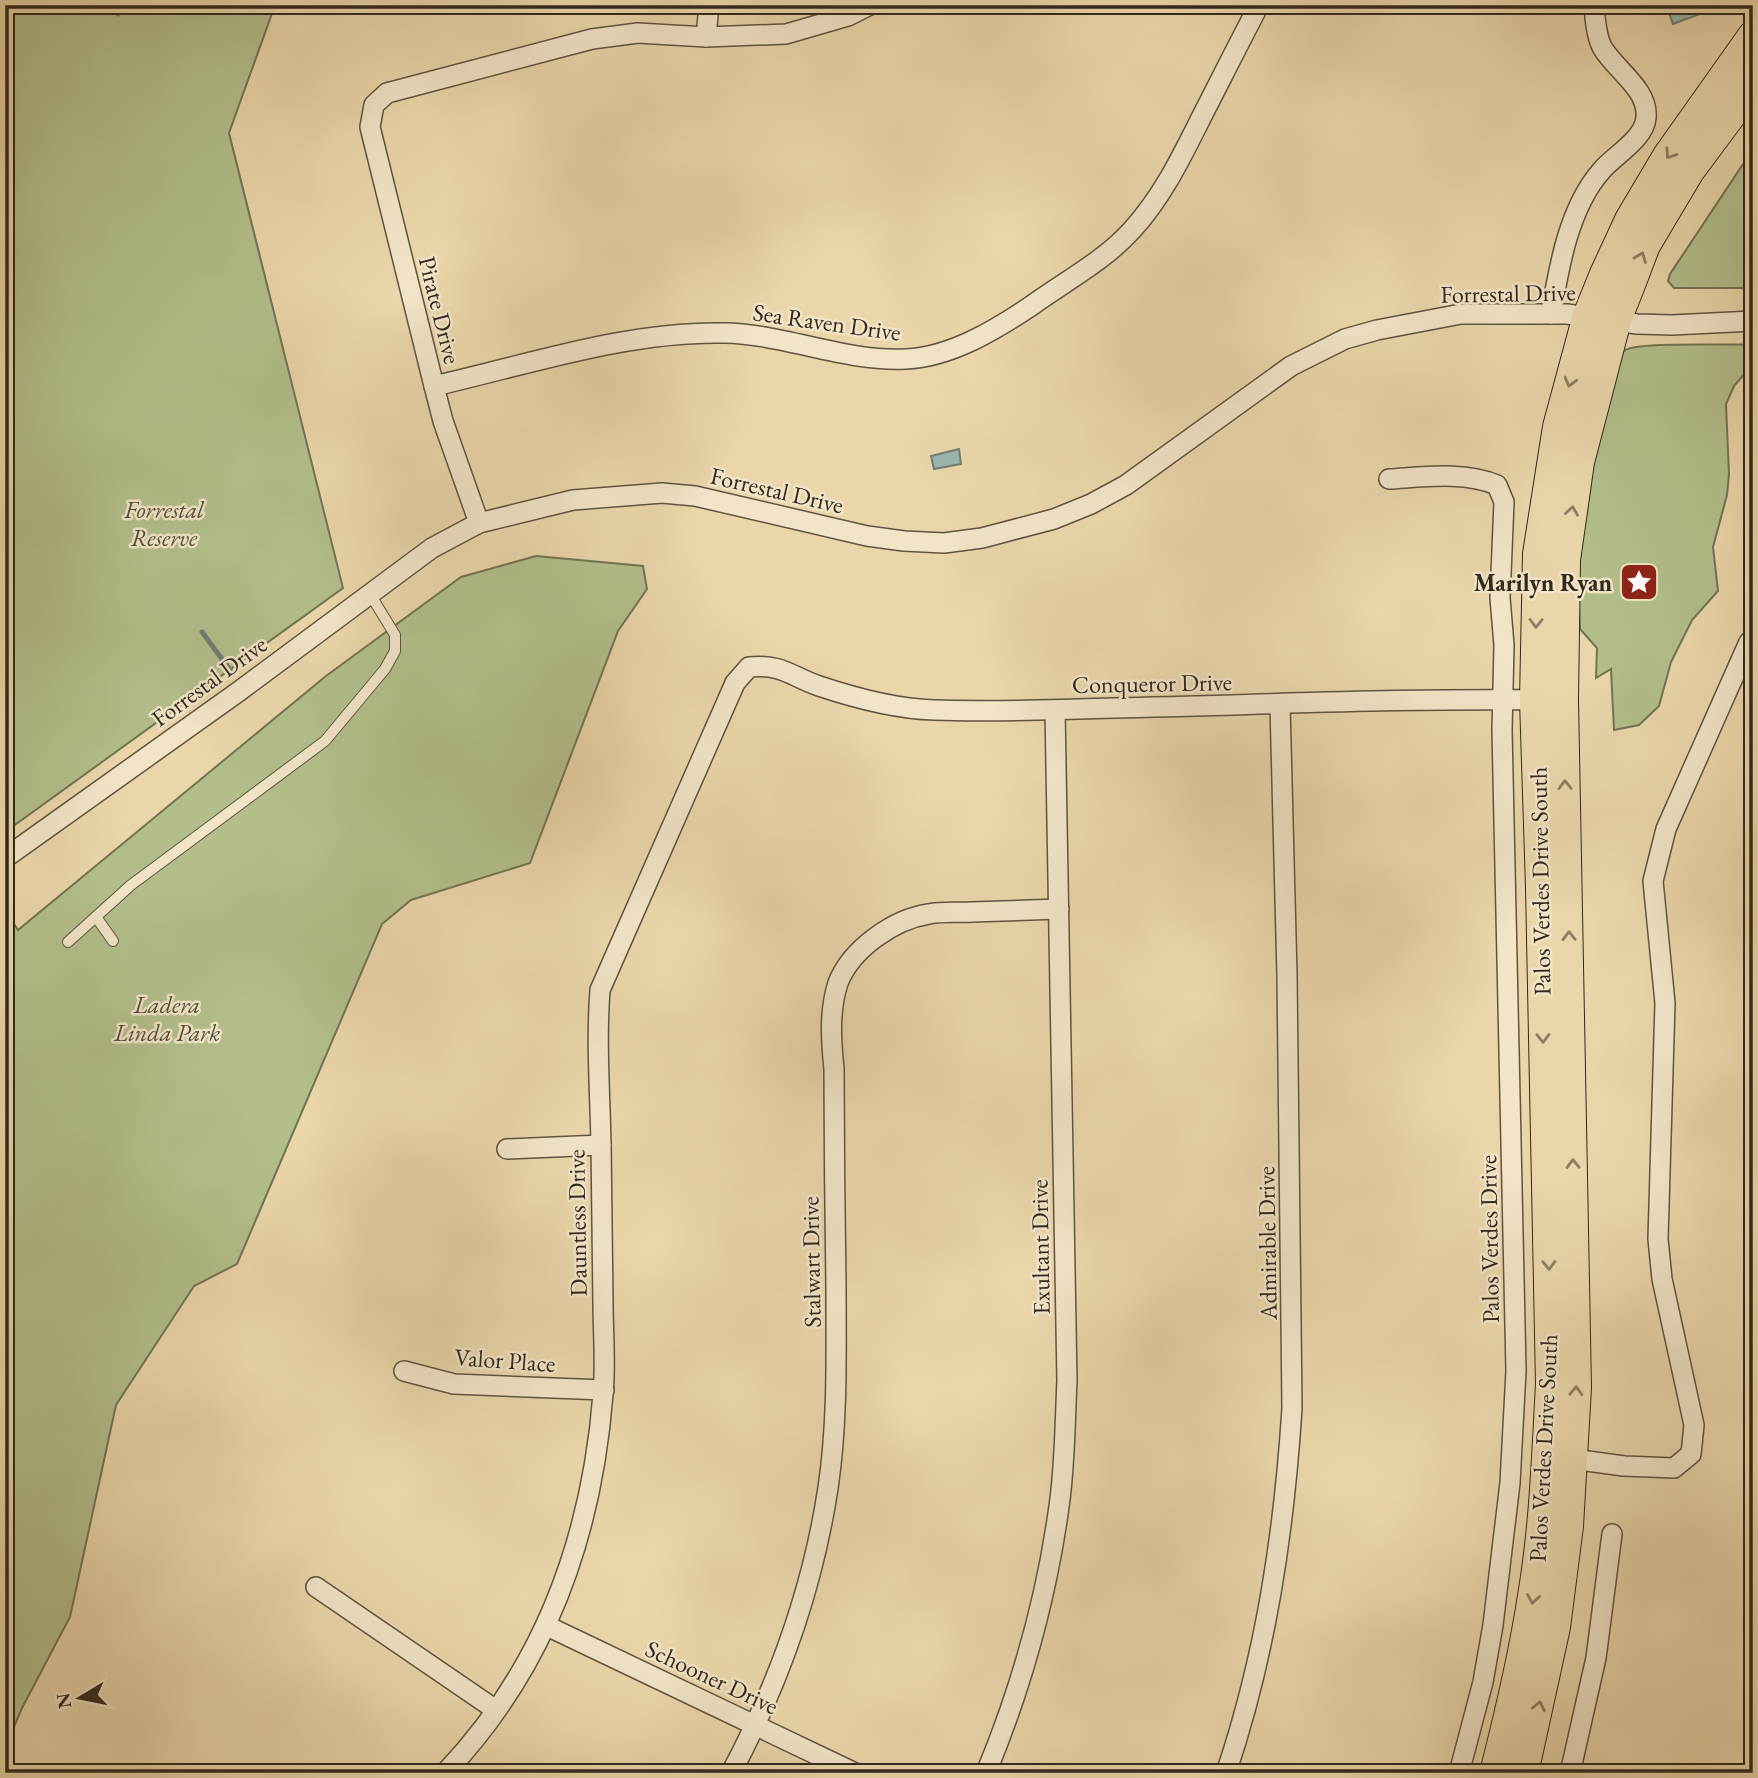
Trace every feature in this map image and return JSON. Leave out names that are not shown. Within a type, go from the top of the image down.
[{"type":"main road","name":"Palos Verdes Drive South","points":[[1523,1773],[1555,1627],[1568,1526],[1551,1370],[1549,700],[1538,554],[1558,427],[1602,318],[1630,220],[1668,156],[1753,36]]},
{"type":"main road","name":"Palos Verdes Drive South","points":[[1602,318],[1689,171],[1753,85]]},
{"type":"main road","name":"Palos Verdes Drive South","points":[[1495,1773],[1511,1712],[1559,1459]]},
{"type":"street","points":[[709,5],[706,37],[786,34],[848,16],[870,5]]},
{"type":"street","name":"Sea Raven Drive","points":[[434,386],[615,343],[690,334],[725,332],[882,360],[910,359],[942,353],[964,344],[1010,320],[1104,255],[1131,232],[1172,176],[1259,5]]},
{"type":"street","points":[[1551,314],[1563,250],[1586,195],[1600,172],[1636,138],[1646,120],[1644,102],[1602,46],[1594,5]]},
{"type":"street","name":"Pirate Drive","points":[[479,523],[443,421],[434,386],[370,127],[374,105],[387,93],[592,39],[638,33],[706,37]]},
{"type":"street","name":"Forrestal Drive","points":[[5,858],[238,692],[432,548],[479,523],[573,500],[662,493],[695,496],[867,536],[944,543],[982,538],[1054,519],[1091,504],[1126,485],[1290,366],[1345,339],[1461,314],[1551,314],[1672,325],[1753,321]]},
{"type":"street","name":"Palos Verdes Drive","points":[[1389,479],[1428,477],[1484,480],[1497,485],[1504,502],[1500,598],[1504,645],[1502,699],[1517,1371],[1510,1483],[1493,1625],[1483,1682],[1459,1773]]},
{"type":"street","points":[[1559,1459],[1674,1468],[1691,1454],[1694,1425],[1662,1279],[1658,1239],[1665,1003],[1653,881],[1666,829],[1751,640]]},
{"type":"street","name":"Conqueror Drive","points":[[749,667],[769,665],[818,685],[886,704],[931,710],[1549,700]]},
{"type":"street","name":"Dauntless Drive","points":[[444,1773],[496,1710],[547,1626],[587,1506],[599,1439],[604,1390],[597,1028],[600,990],[735,683],[749,667]]},
{"type":"street","name":"Admirable Drive","points":[[1226,1773],[1249,1699],[1274,1589],[1289,1466],[1292,1408],[1287,975],[1280,705]]},
{"type":"street","name":"Exultant Drive","points":[[986,1773],[1013,1700],[1032,1636],[1053,1538],[1064,1456],[1067,1381],[1055,710]]},
{"type":"street","name":"Stalwart Drive","points":[[731,1773],[757,1726],[798,1616],[814,1557],[828,1488],[836,1362],[834,1069],[831,1035],[832,1007],[839,981],[855,957],[874,938],[897,923],[928,914],[1059,909]]},
{"type":"street","points":[[507,1149],[601,1145]]},
{"type":"street","name":"Valor Place","points":[[404,1371],[454,1384],[604,1390]]},
{"type":"street","points":[[1570,1773],[1596,1658],[1612,1534]]},
{"type":"street","points":[[316,1587],[496,1710]]},
{"type":"street","name":"Schooner Drive","points":[[547,1626],[855,1773]]},
{"type":"lane","points":[[68,942],[131,885],[325,741],[385,669],[395,650],[392,628],[370,594]]},
{"type":"lane","points":[[96,917],[113,941]]},
{"type":"green space","name":"Forrestal Reserve","points":[[5,5],[275,5],[229,133],[343,588],[5,832]]},
{"type":"green space","points":[[1753,149],[1753,288],[1674,288],[1668,281],[1670,274]]},
{"type":"green space","points":[[1753,344],[1753,364],[1734,386],[1726,404],[1729,474],[1727,495],[1713,547],[1718,591],[1692,620],[1671,662],[1659,706],[1639,725],[1614,730],[1611,669],[1596,678],[1597,648],[1580,629],[1579,560],[1589,484],[1602,416],[1617,363],[1624,351],[1646,346]]},
{"type":"green space","name":"Ladera Linda Park","points":[[536,556],[643,566],[647,589],[618,631],[530,863],[411,900],[382,924],[237,1264],[194,1286],[116,1405],[70,1617],[22,1708],[5,1748],[5,910],[18,930],[326,676],[461,577]]},
{"type":"water","points":[[1685,5],[1699,5],[1700,14],[1673,24],[1669,13],[1684,8]]},
{"type":"water","points":[[959,449],[961,464],[934,469],[931,456]]},
{"type":"waterway","points":[[104,5],[118,14]]},
{"type":"waterway","points":[[202,632],[233,674]]},
{"type":"place","name":"Marilyn Ryan","points":[[1639,582]]}]
